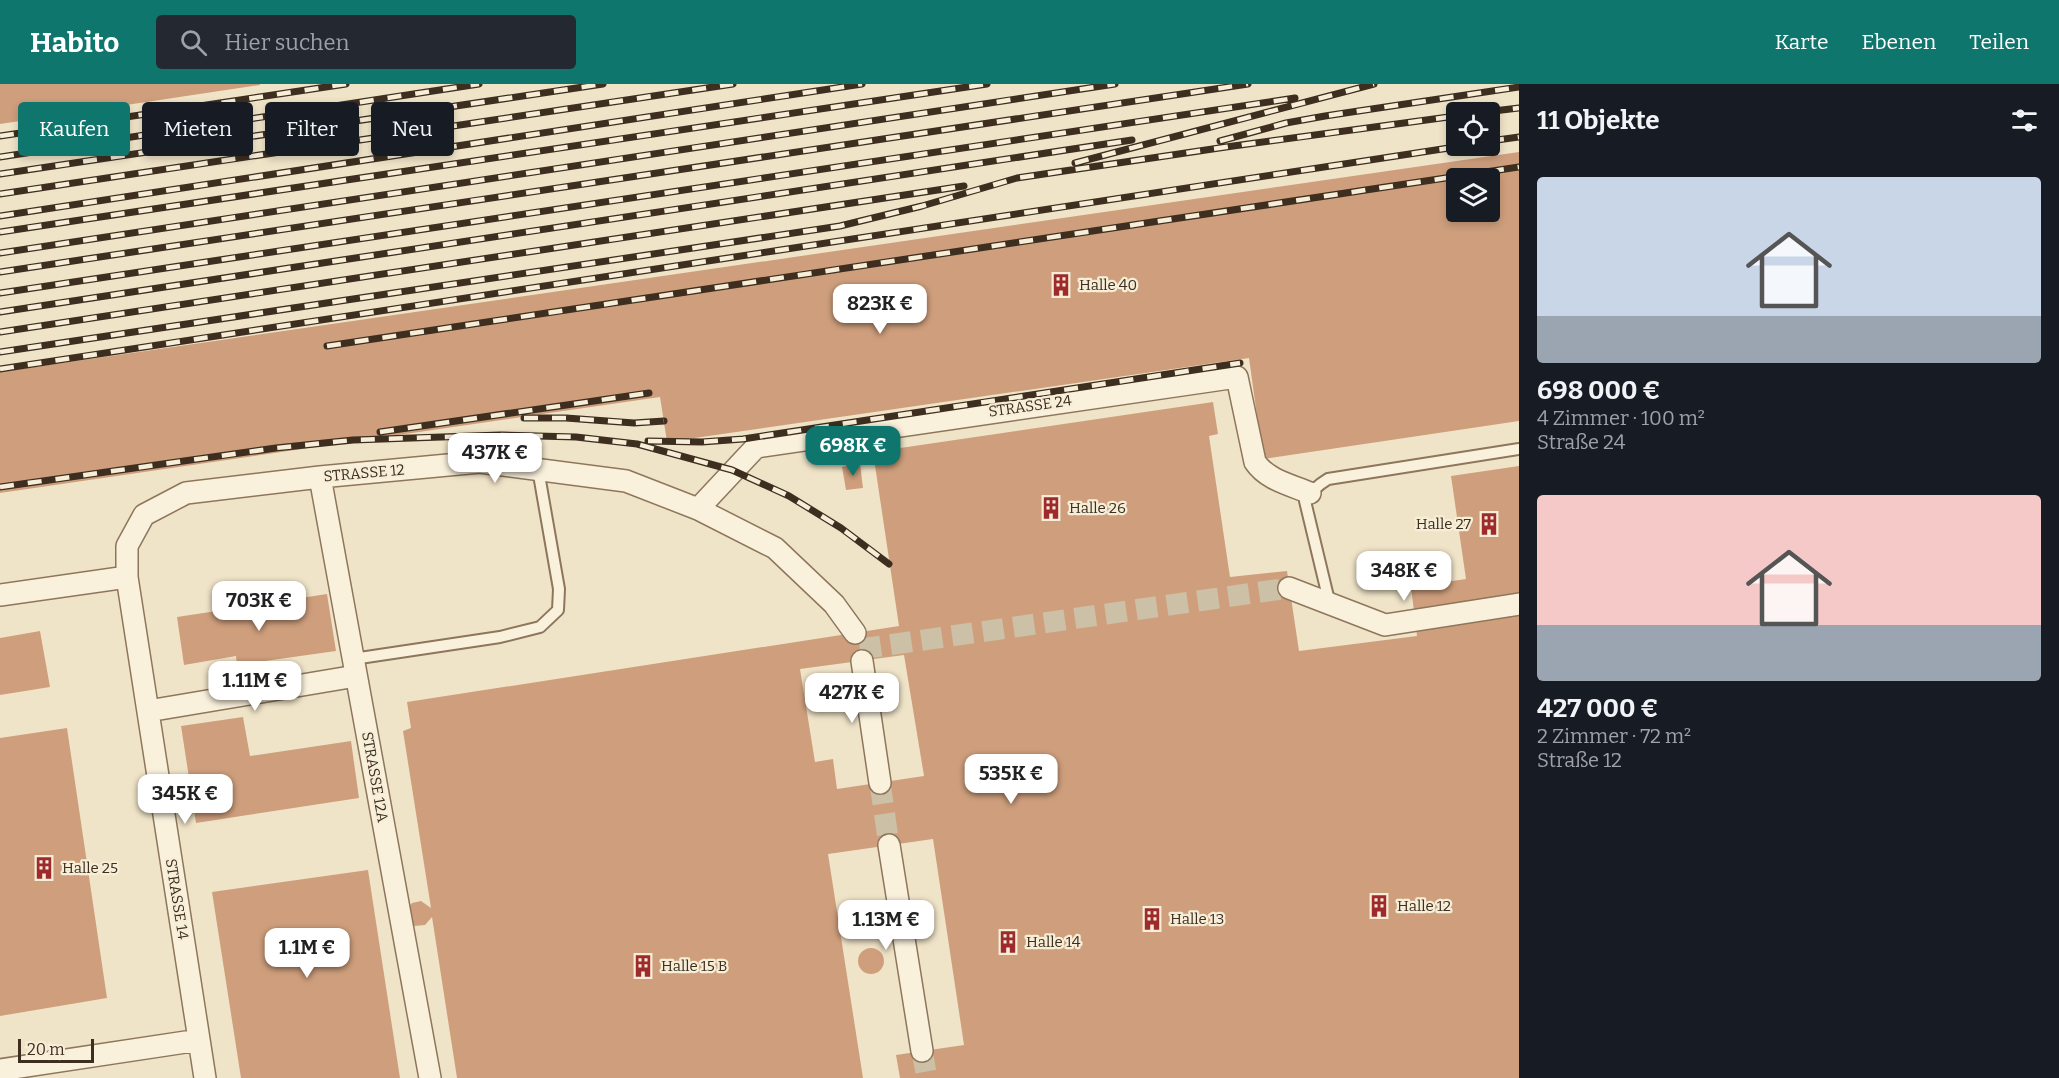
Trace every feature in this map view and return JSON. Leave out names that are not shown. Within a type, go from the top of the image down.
[{"type":"street","name":"STRASSE 24","points":[[698,508],[756,447],[1237,377],[1255,462],[1260,470],[1310,493]]},
{"type":"street","name":"STRASSE 12","points":[[127,577],[127,546],[144,515],[186,493],[320,477],[480,462],[626,482],[698,508],[775,548],[834,604],[855,633]]},
{"type":"street","name":"STRASSE 12A","points":[[320,477],[430,1078]]},
{"type":"street","points":[[0,595],[127,577]]},
{"type":"street","name":"STRASSE 14","points":[[127,577],[205,1078]]},
{"type":"street","points":[[1289,588],[1385,625],[1519,604]]},
{"type":"street","points":[[862,661],[879,783]]},
{"type":"street","points":[[148,711],[355,668]]},
{"type":"street","points":[[889,845],[922,1051]]},
{"type":"street","points":[[0,1070],[199,1040]]},
{"type":"lane","points":[[1330,605],[1305,501],[1310,493],[1328,479],[1519,449]]},
{"type":"lane","points":[[355,668],[540,627],[558,610],[559,589],[538,469]]},
{"type":"building","points":[[0,84],[260,84],[130,104],[130,102],[18,102],[18,121],[0,124]]},
{"type":"building","name":"Halle 40","points":[[1519,152],[1519,421],[1263,459],[1249,358],[667,442],[660,397],[0,493],[0,372]]},
{"type":"building","points":[[1213,402],[1218,434],[1209,436],[1230,577],[1287,571],[1299,651],[1417,636],[1411,587],[1466,579],[1451,476],[1519,466],[1519,1078],[900,1078],[896,1055],[964,1045],[933,839],[828,854],[863,1078],[457,1078],[432,917],[425,925],[414,926],[411,923],[408,908],[412,903],[421,901],[431,908],[403,731],[411,728],[407,702],[899,626],[873,452]],"holes":[[[904,655],[924,776],[837,789],[833,759],[815,762],[800,669]]]},
{"type":"building","points":[[860,464],[863,488],[846,490],[842,467]]},
{"type":"building","points":[[327,594],[336,651],[237,665],[236,656],[184,665],[177,617]]},
{"type":"building","points":[[40,631],[50,687],[0,695],[0,638]]},
{"type":"building","points":[[243,717],[250,756],[351,741],[359,798],[196,823],[181,726]]},
{"type":"building","name":"Halle 25","points":[[67,728],[107,998],[0,1016],[0,738]]},
{"type":"building","points":[[368,870],[400,1078],[241,1078],[212,892]]},
{"type":"building","points":[[871,948],[880,952],[884,961],[880,970],[871,974],[862,970],[858,961],[862,952]]},
{"type":"tunnel","points":[[860,649],[1289,588]]},
{"type":"tunnel","points":[[880,783],[889,845]]},
{"type":"tunnel","points":[[922,1051],[927,1078]]},
{"type":"railway","points":[[0,136],[346,84]]},
{"type":"railway","points":[[0,157],[479,84]]},
{"type":"railway","points":[[0,174],[603,84]]},
{"type":"railway","points":[[0,194],[733,84]]},
{"type":"railway","points":[[0,216],[862,84]]},
{"type":"railway","points":[[0,232],[987,84]]},
{"type":"railway","points":[[0,253],[1115,84]]},
{"type":"railway","points":[[0,272],[1248,84]]},
{"type":"railway","points":[[1075,163],[1374,84]]},
{"type":"railway","points":[[1220,141],[1286,123],[1519,87]]},
{"type":"railway","points":[[0,293],[1295,98]]},
{"type":"railway","points":[[1500,110],[1519,108]]},
{"type":"railway","points":[[0,352],[840,226],[922,206],[1017,178],[1446,117]]},
{"type":"railway","points":[[1500,140],[1519,137]]},
{"type":"railway","points":[[0,312],[1132,140]]},
{"type":"railway","points":[[0,369],[1446,148]]},
{"type":"railway","points":[[327,346],[1519,167]]},
{"type":"railway","points":[[0,332],[964,186]]},
{"type":"railway","points":[[648,441],[702,442],[743,439],[1240,363]]},
{"type":"railway","points":[[380,432],[649,393]]},
{"type":"railway","points":[[524,418],[566,418],[634,423],[664,421]]},
{"type":"railway","points":[[0,487],[276,448],[353,440],[501,435],[576,437],[637,444],[732,470],[789,496],[841,528],[889,564]]},
{"type":"place","name":"Halle 40","points":[[1061,285]]},
{"type":"place","name":"Halle 26","points":[[1051,508]]},
{"type":"place","name":"Halle 27","points":[[1489,524]]},
{"type":"place","name":"Halle 25","points":[[44,868]]},
{"type":"place","name":"Halle 12","points":[[1379,906]]},
{"type":"place","name":"Halle 13","points":[[1152,919]]},
{"type":"place","name":"Halle 14","points":[[1008,942]]},
{"type":"place","name":"Halle 15 B","points":[[643,966]]}]
